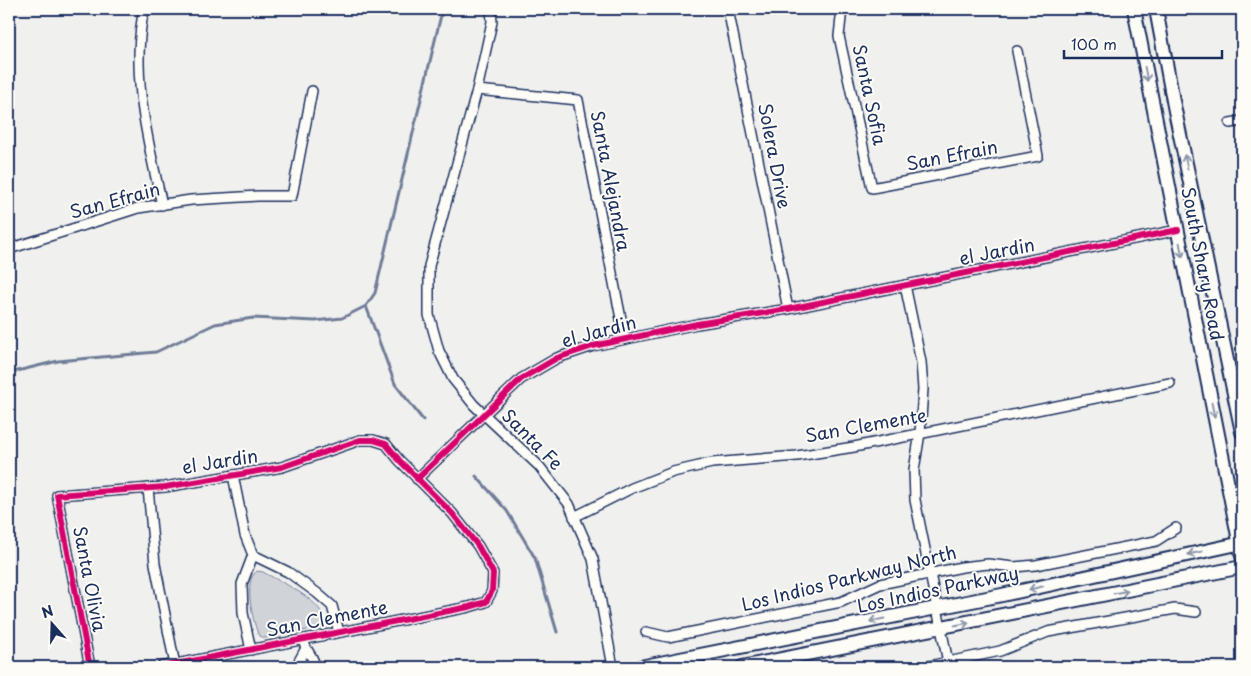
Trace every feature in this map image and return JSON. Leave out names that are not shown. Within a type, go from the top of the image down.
[{"type":"street","points":[[144,9],[140,31],[139,84],[162,205]]},
{"type":"street","name":"Santa Fe","points":[[491,9],[492,22],[476,90],[429,266],[429,315],[439,351],[453,379],[474,405],[539,466],[568,504],[592,559],[613,667]]},
{"type":"street","name":"Solera Drive","points":[[728,9],[788,309]]},
{"type":"street","name":"Santa Sofia","points":[[842,9],[839,36],[872,188]]},
{"type":"street","name":"South Shary Road","points":[[1134,9],[1241,543],[1242,556]]},
{"type":"street","name":"South Shary Road","points":[[1156,9],[1174,106],[1242,432]]},
{"type":"street","name":"San Efrain","points":[[872,188],[1038,156],[1017,51]]},
{"type":"street","name":"Santa Alejandra","points":[[476,90],[578,100],[625,339]]},
{"type":"street","name":"San Efrain","points":[[9,247],[138,208],[191,200],[292,196],[312,91]]},
{"type":"street","points":[[1230,124],[1242,121]]},
{"type":"street","name":"el Jardin","points":[[57,496],[148,488],[282,467],[360,440],[386,444],[417,479],[521,379],[557,358],[593,346],[697,324],[788,309],[1178,230]]},
{"type":"street","points":[[905,285],[924,389],[914,470],[915,500],[949,665]]},
{"type":"street","name":"San Clemente","points":[[574,517],[632,488],[673,472],[712,463],[797,456],[835,450],[1170,383]]},
{"type":"street","points":[[233,475],[245,535],[253,555],[288,572],[332,606],[339,632]]},
{"type":"street","name":"San Clemente","points":[[161,667],[469,607],[486,602],[492,591],[493,573],[478,546],[452,513],[417,479]]},
{"type":"street","points":[[148,488],[155,564],[175,664]]},
{"type":"street","name":"Santa Olivia","points":[[57,496],[90,667]]},
{"type":"street","name":"Los Indios Parkway North","points":[[646,632],[668,637],[841,602],[880,584],[988,564],[1014,567],[1036,565],[1156,541],[1176,528]]},
{"type":"street","name":"Los Indios Parkway","points":[[640,667],[937,609],[1241,543]]},
{"type":"street","points":[[251,650],[243,613],[242,584],[253,555]]},
{"type":"street","name":"Los Indios Parkway","points":[[742,667],[1242,568]]},
{"type":"street","points":[[924,667],[949,665],[1000,650],[1048,632],[1175,609],[1196,612]]},
{"type":"street","points":[[303,639],[305,650],[314,658],[315,667]]},
{"type":"street","points":[[300,667],[299,661],[305,650]]},
{"type":"shaded area","points":[[257,571],[280,581],[311,600],[323,616],[324,624],[317,628],[265,638],[259,636],[250,598],[250,583]]},
{"type":"waterway","points":[[9,373],[58,361],[156,352],[215,324],[253,318],[315,321],[342,318],[366,306],[375,293],[441,9]]},
{"type":"waterway","points":[[366,306],[395,384],[423,420]]},
{"type":"waterway","points":[[476,476],[507,511],[535,558],[557,632]]},
{"type":"cycle path","points":[[417,479],[521,379],[557,358],[593,346],[697,324],[788,309],[1178,230]]},
{"type":"cycle path","points":[[90,667],[57,495],[165,487],[282,467],[360,440],[373,440],[386,444],[399,460],[452,513],[478,546],[493,573],[492,591],[486,602],[469,607],[161,667]]}]
